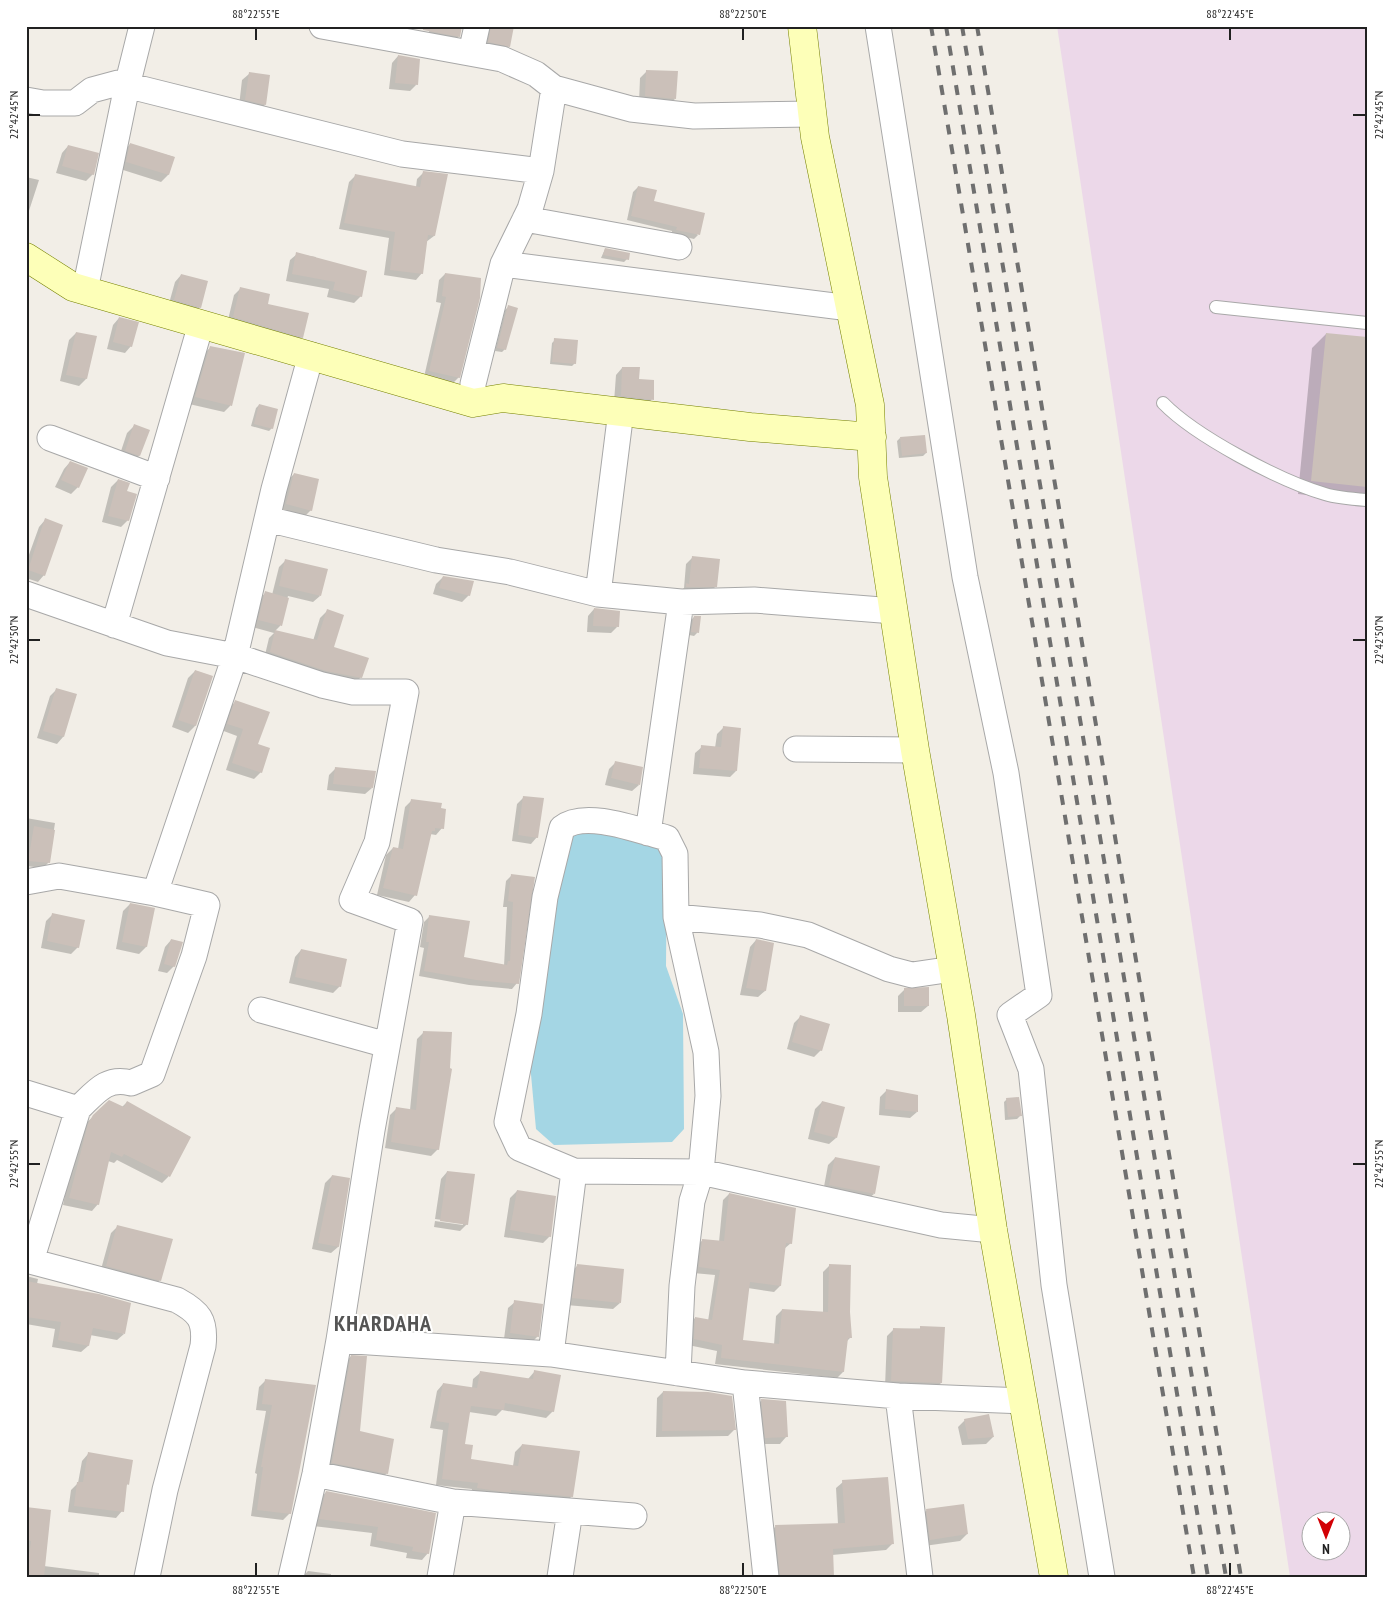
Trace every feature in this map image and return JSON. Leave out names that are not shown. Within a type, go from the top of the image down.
[{"type":"street","points":[[85,290],[127,86],[142,26]]},
{"type":"street","points":[[322,26],[502,59],[536,74],[554,88],[631,109],[694,116],[812,114]]},
{"type":"street","points":[[471,54],[477,26]]},
{"type":"street","points":[[802,26],[815,137],[870,405],[873,477],[915,750],[953,969],[993,1230],[1054,1577]]},
{"type":"street","points":[[878,26],[965,577],[1006,773],[1038,985],[1039,995],[1010,1015],[1032,1070],[1054,1285],[1102,1577]]},
{"type":"street","points":[[26,100],[43,103],[75,103],[92,90],[118,83],[402,154],[541,171]]},
{"type":"street","points":[[473,403],[473,384],[503,264],[525,219],[541,171],[554,88]]},
{"type":"street","points":[[525,219],[679,247]]},
{"type":"street","points":[[26,258],[73,286],[85,290],[473,403],[503,398],[750,427],[872,437]]},
{"type":"street","points":[[503,264],[850,308]]},
{"type":"street","points":[[114,624],[201,324]]},
{"type":"street","points":[[155,893],[235,656],[266,519],[311,355]]},
{"type":"street","points":[[598,594],[621,411]]},
{"type":"street","points":[[50,438],[157,478]]},
{"type":"street","points":[[266,519],[436,560],[510,572],[598,594],[681,602],[754,600],[894,611]]},
{"type":"street","points":[[26,594],[167,643],[235,656],[322,685],[353,692],[406,692],[377,842],[352,900],[410,921],[340,1340],[315,1474],[291,1577]]},
{"type":"street","points":[[648,833],[681,602]]},
{"type":"street","points":[[796,749],[915,750]]},
{"type":"street","points":[[678,1373],[682,1286],[692,1200],[701,1172],[708,1096],[706,1052],[676,917],[676,860],[672,845],[667,838],[588,819],[569,822],[562,828],[545,897],[529,1014],[507,1122],[519,1148],[574,1172],[701,1172],[941,1226],[993,1230]]},
{"type":"street","points":[[26,882],[59,876],[155,893],[207,905],[191,965],[152,1074],[131,1084],[118,1080],[106,1084],[78,1109],[28,1260],[176,1300],[195,1310],[201,1321],[204,1331],[203,1346],[165,1490],[147,1577]]},
{"type":"street","points":[[676,917],[760,925],[808,935],[889,969],[912,975],[953,969]]},
{"type":"street","points":[[261,1010],[388,1045]]},
{"type":"street","points":[[26,1093],[78,1109]]},
{"type":"street","points":[[551,1354],[574,1172]]},
{"type":"street","points":[[340,1340],[551,1354],[745,1383],[898,1396],[1024,1401]]},
{"type":"street","points":[[745,1383],[766,1577]]},
{"type":"street","points":[[898,1396],[920,1577]]},
{"type":"street","points":[[315,1474],[453,1502],[634,1516]]},
{"type":"street","points":[[440,1577],[453,1502]]},
{"type":"street","points":[[560,1577],[570,1511]]},
{"type":"lane","points":[[1216,307],[1367,323]]},
{"type":"lane","points":[[1163,403],[1176,417],[1239,455],[1287,478],[1326,494],[1367,500]]},
{"type":"shaded area","points":[[1057,26],[1367,26],[1367,1577],[1290,1577]]},
{"type":"water","points":[[624,829],[667,854],[666,966],[683,1014],[684,1129],[672,1142],[554,1145],[536,1129],[528,1042],[553,892],[572,834]]},
{"type":"building","points":[[423,26],[462,26],[460,37],[423,30]]},
{"type":"building","points":[[491,26],[514,26],[510,47],[488,42]]},
{"type":"building","points":[[398,55],[420,59],[418,85],[395,83]]},
{"type":"building","points":[[646,70],[678,71],[676,99],[645,96]]},
{"type":"building","points":[[249,72],[270,75],[266,105],[245,100]]},
{"type":"building","points":[[130,143],[175,157],[169,175],[126,162]]},
{"type":"building","points":[[68,145],[99,153],[94,175],[62,166]]},
{"type":"building","points":[[423,171],[448,174],[435,236],[428,235],[423,274],[390,270],[395,232],[344,223],[355,174],[420,187]]},
{"type":"building","points":[[638,186],[657,190],[654,201],[705,213],[700,235],[676,230],[677,227],[631,216]]},
{"type":"building","points":[[605,248],[630,253],[629,260],[603,255]]},
{"type":"building","points":[[296,252],[367,271],[362,297],[333,290],[335,282],[292,274]]},
{"type":"building","points":[[445,273],[481,278],[480,298],[460,378],[429,371],[446,297],[442,296]]},
{"type":"building","points":[[181,274],[208,281],[201,308],[174,300]]},
{"type":"building","points":[[240,287],[270,294],[268,304],[309,313],[303,338],[233,317]]},
{"type":"building","points":[[508,305],[518,308],[506,350],[497,348]]},
{"type":"building","points":[[119,317],[139,322],[132,347],[113,342]]},
{"type":"building","points":[[76,332],[97,336],[87,379],[66,375]]},
{"type":"building","points":[[1326,333],[1367,337],[1367,487],[1311,481]]},
{"type":"building","points":[[554,338],[578,340],[576,364],[552,362]]},
{"type":"building","points":[[210,346],[245,353],[232,406],[195,397]]},
{"type":"building","points":[[622,367],[640,367],[639,379],[654,380],[654,400],[621,396]]},
{"type":"building","points":[[259,404],[278,409],[273,429],[254,424]]},
{"type":"building","points":[[134,424],[150,430],[140,456],[125,451]]},
{"type":"building","points":[[925,435],[927,453],[902,456],[900,437]]},
{"type":"building","points":[[70,461],[88,468],[79,488],[61,480]]},
{"type":"building","points":[[294,473],[319,479],[312,511],[286,504]]},
{"type":"building","points":[[118,479],[130,483],[127,491],[137,494],[129,521],[108,516]]},
{"type":"building","points":[[45,518],[63,525],[45,576],[28,570]]},
{"type":"building","points":[[692,556],[720,559],[717,587],[686,587],[686,583],[689,584]]},
{"type":"building","points":[[285,559],[328,569],[321,596],[279,586]]},
{"type":"building","points":[[443,576],[474,581],[470,596],[439,588]]},
{"type":"building","points":[[265,591],[289,598],[282,626],[258,620]]},
{"type":"building","points":[[594,608],[620,611],[619,627],[593,626]]},
{"type":"building","points":[[327,609],[344,615],[334,647],[369,658],[362,678],[326,671],[270,652],[275,630],[317,640]]},
{"type":"building","points":[[694,616],[701,616],[699,633],[691,632]]},
{"type":"building","points":[[195,670],[213,676],[196,726],[178,720]]},
{"type":"building","points":[[56,688],[77,694],[64,737],[43,731]]},
{"type":"building","points":[[235,700],[270,712],[258,744],[270,748],[262,773],[232,763],[243,729],[227,724]]},
{"type":"building","points":[[723,726],[741,728],[737,771],[699,768],[701,745],[721,747]]},
{"type":"building","points":[[615,761],[643,767],[640,785],[611,778]]},
{"type":"building","points":[[335,767],[376,771],[373,788],[333,784]]},
{"type":"building","points":[[523,796],[544,798],[538,838],[518,835]]},
{"type":"building","points":[[411,799],[442,803],[441,808],[446,809],[444,829],[435,828],[435,831],[432,831],[417,896],[383,888],[393,847],[403,849]]},
{"type":"building","points":[[34,826],[55,830],[50,863],[28,861]]},
{"type":"building","points":[[511,874],[535,877],[519,984],[476,980],[424,971],[429,942],[426,942],[429,915],[470,921],[464,957],[507,965],[508,961],[510,961],[513,902],[508,901]]},
{"type":"building","points":[[130,903],[155,908],[147,947],[122,942]]},
{"type":"building","points":[[52,913],[85,920],[79,948],[47,941]]},
{"type":"building","points":[[171,939],[183,942],[175,967],[164,964]]},
{"type":"building","points":[[756,939],[774,943],[766,991],[746,988]]},
{"type":"building","points":[[301,949],[347,959],[341,987],[295,977]]},
{"type":"building","points":[[929,987],[929,1006],[904,1006],[904,988]]},
{"type":"building","points":[[800,1015],[830,1024],[822,1051],[792,1042]]},
{"type":"building","points":[[423,1031],[452,1032],[450,1068],[452,1069],[439,1150],[391,1142],[396,1107],[416,1110]]},
{"type":"building","points":[[886,1089],[918,1095],[918,1112],[885,1109]]},
{"type":"building","points":[[1019,1097],[1022,1116],[1008,1117],[1006,1098]]},
{"type":"building","points":[[109,1100],[124,1107],[127,1101],[191,1137],[170,1177],[124,1154],[122,1157],[111,1152],[99,1205],[69,1198],[88,1124],[93,1115]]},
{"type":"building","points":[[822,1101],[845,1107],[837,1138],[814,1132]]},
{"type":"building","points":[[835,1157],[880,1166],[875,1194],[829,1185]]},
{"type":"building","points":[[447,1171],[475,1174],[468,1225],[440,1221]]},
{"type":"building","points":[[332,1175],[350,1178],[339,1247],[318,1243]]},
{"type":"building","points":[[517,1190],[556,1196],[551,1237],[510,1230]]},
{"type":"building","points":[[729,1193],[796,1208],[792,1244],[786,1243],[781,1286],[750,1282],[743,1340],[779,1344],[782,1309],[828,1312],[829,1264],[851,1265],[850,1312],[852,1338],[848,1338],[844,1372],[721,1358],[722,1345],[694,1339],[695,1317],[712,1320],[720,1270],[699,1267],[702,1239],[724,1241]]},
{"type":"building","points":[[117,1225],[173,1239],[161,1281],[106,1266]]},
{"type":"building","points":[[577,1264],[624,1269],[621,1303],[572,1298]]},
{"type":"building","points":[[26,1281],[99,1294],[131,1303],[125,1334],[93,1328],[89,1346],[58,1340],[61,1322],[26,1317]]},
{"type":"building","points":[[514,1300],[543,1304],[539,1337],[510,1333]]},
{"type":"building","points":[[920,1326],[945,1327],[942,1383],[891,1381],[893,1328],[920,1329]]},
{"type":"building","points":[[351,1355],[367,1356],[360,1431],[394,1439],[388,1474],[332,1463]]},
{"type":"building","points":[[534,1370],[561,1375],[554,1412],[505,1403],[504,1410],[471,1406],[465,1444],[473,1445],[471,1459],[518,1466],[522,1444],[580,1451],[573,1497],[511,1490],[511,1492],[504,1492],[477,1488],[478,1483],[442,1479],[449,1423],[436,1421],[443,1383],[477,1388],[480,1371],[533,1379]]},
{"type":"building","points":[[265,1379],[316,1385],[291,1514],[257,1510],[263,1467],[261,1467],[272,1405],[262,1404]]},
{"type":"building","points":[[663,1391],[708,1392],[732,1396],[736,1430],[662,1431]]},
{"type":"building","points":[[761,1399],[786,1401],[788,1437],[765,1438]]},
{"type":"building","points":[[989,1414],[994,1437],[968,1439],[964,1419]]},
{"type":"building","points":[[88,1452],[133,1460],[129,1485],[127,1484],[124,1512],[74,1506],[77,1482],[83,1482]]},
{"type":"building","points":[[888,1477],[894,1544],[833,1549],[834,1577],[780,1577],[775,1525],[845,1523],[842,1480]]},
{"type":"building","points":[[326,1491],[436,1513],[429,1554],[412,1551],[413,1547],[376,1540],[378,1527],[319,1519]]},
{"type":"building","points":[[964,1504],[968,1534],[930,1540],[926,1509]]},
{"type":"building","points":[[26,1507],[51,1510],[44,1577],[26,1577],[31,1541],[26,1540]]},
{"type":"railway","points":[[931,26],[1194,1577]]},
{"type":"railway","points":[[946,26],[1208,1577]]},
{"type":"railway","points":[[962,26],[1226,1577]]},
{"type":"railway","points":[[977,26],[1241,1577]]},
{"type":"district","name":"KHARDAHA","points":[[383,1323]]}]
